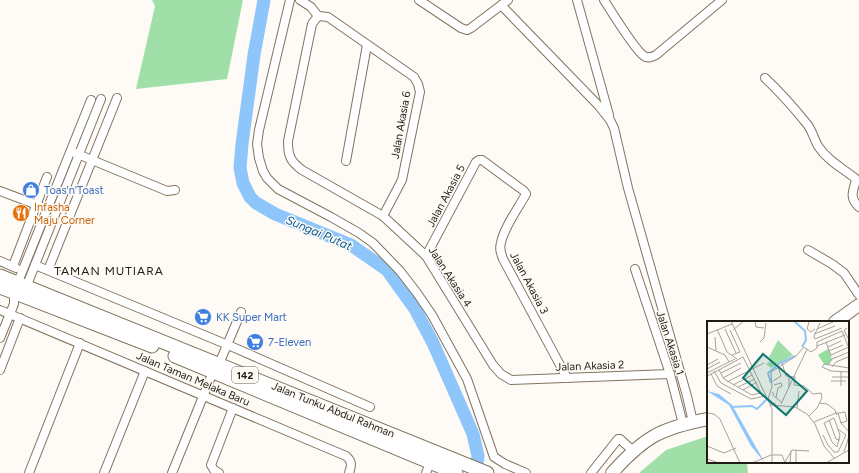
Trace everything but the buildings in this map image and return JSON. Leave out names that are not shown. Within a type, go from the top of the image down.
[{"type":"main road","name":"Jalan Tunku Abdul Rahman","points":[[0,276],[20,289],[460,468]]},
{"type":"main road","name":"Jalan Tunku Abdul Rahman","points":[[0,287],[20,289]]},
{"type":"main road","points":[[836,321],[859,305]]},
{"type":"main road","name":"Jalan Tunku Abdul Rahman","points":[[216,368],[428,468],[460,468],[487,473]]},
{"type":"main road","points":[[612,473],[633,451],[656,434],[688,423],[707,419]]},
{"type":"street","points":[[290,0],[259,130],[257,144],[263,171],[267,178],[278,189],[359,233],[373,243],[400,271],[432,314],[467,379],[494,457],[499,462],[515,471],[526,473]]},
{"type":"street","points":[[300,0],[311,7],[318,16]]},
{"type":"street","points":[[419,0],[466,30],[504,2],[610,120]]},
{"type":"street","points":[[577,0],[610,120],[617,137],[628,188],[687,396],[688,423]]},
{"type":"street","points":[[604,0],[637,49],[644,56],[649,58],[656,55],[668,46],[722,0]]},
{"type":"street","name":"Jalan Akasia 6","points":[[318,16],[328,17],[414,77],[418,84],[420,92],[402,180],[382,216]]},
{"type":"street","name":"Jalan Akasia 4","points":[[318,16],[312,24],[288,141],[288,153],[294,164],[302,170],[382,216],[426,256],[493,365],[501,374],[511,380]]},
{"type":"street","points":[[346,161],[367,45]]},
{"type":"street","points":[[765,78],[781,93],[808,125],[816,142],[831,161],[855,178],[856,180],[852,197],[854,203],[859,207]]},
{"type":"street","points":[[48,270],[117,98]]},
{"type":"street","points":[[20,289],[35,265],[101,99]]},
{"type":"street","points":[[0,338],[20,289],[47,209],[90,100]]},
{"type":"street","points":[[70,152],[167,191],[175,190]]},
{"type":"street","name":"Jalan Akasia 5","points":[[426,256],[476,162],[479,160],[482,160],[524,191],[526,194],[525,196]]},
{"type":"street","points":[[20,289],[13,266],[47,177]]},
{"type":"street","points":[[0,191],[56,213]]},
{"type":"street","name":"Jalan Akasia 3","points":[[525,196],[504,232],[500,251],[568,378]]},
{"type":"street","points":[[808,250],[844,273],[859,295]]},
{"type":"street","points":[[0,261],[13,266]]},
{"type":"street","points":[[35,265],[228,345],[370,407]]},
{"type":"street","name":"Jalan Akasia 1","points":[[635,269],[688,423]]},
{"type":"street","name":"Jalan Taman Melaka Baru","points":[[0,311],[80,343],[346,456],[350,459],[351,470]]},
{"type":"street","points":[[172,473],[203,395],[228,345],[241,312]]},
{"type":"street","points":[[0,370],[20,318]]},
{"type":"street","points":[[29,473],[80,343]]},
{"type":"street","points":[[104,473],[145,371]]},
{"type":"street","name":"Jalan Akasia 2","points":[[511,380],[670,374]]},
{"type":"street","points":[[219,473],[214,470],[211,465],[233,408]]},
{"type":"street","points":[[591,473],[618,439],[620,439],[633,451]]},
{"type":"green space","points":[[152,0],[243,0],[227,79],[136,89],[155,6]]},
{"type":"green space","points":[[707,436],[707,463],[747,463],[748,473],[639,473],[666,450]]},
{"type":"waterway","name":"Sungai Putat","points":[[264,0],[254,55],[242,144],[240,168],[243,183],[250,197],[256,203],[275,214],[351,245],[387,270],[415,309],[433,343],[473,434],[478,456],[476,473]]},
{"type":"place","name":"Toas'n'Toast","points":[[31,190]]},
{"type":"place","name":"Infasha Maju Corner","points":[[21,213]]},
{"type":"place","name":"KK Super Mart","points":[[203,317]]},
{"type":"place","name":"7-Eleven","points":[[255,342]]},
{"type":"district","name":"TAMAN MUTIARA","points":[[109,271]]}]
